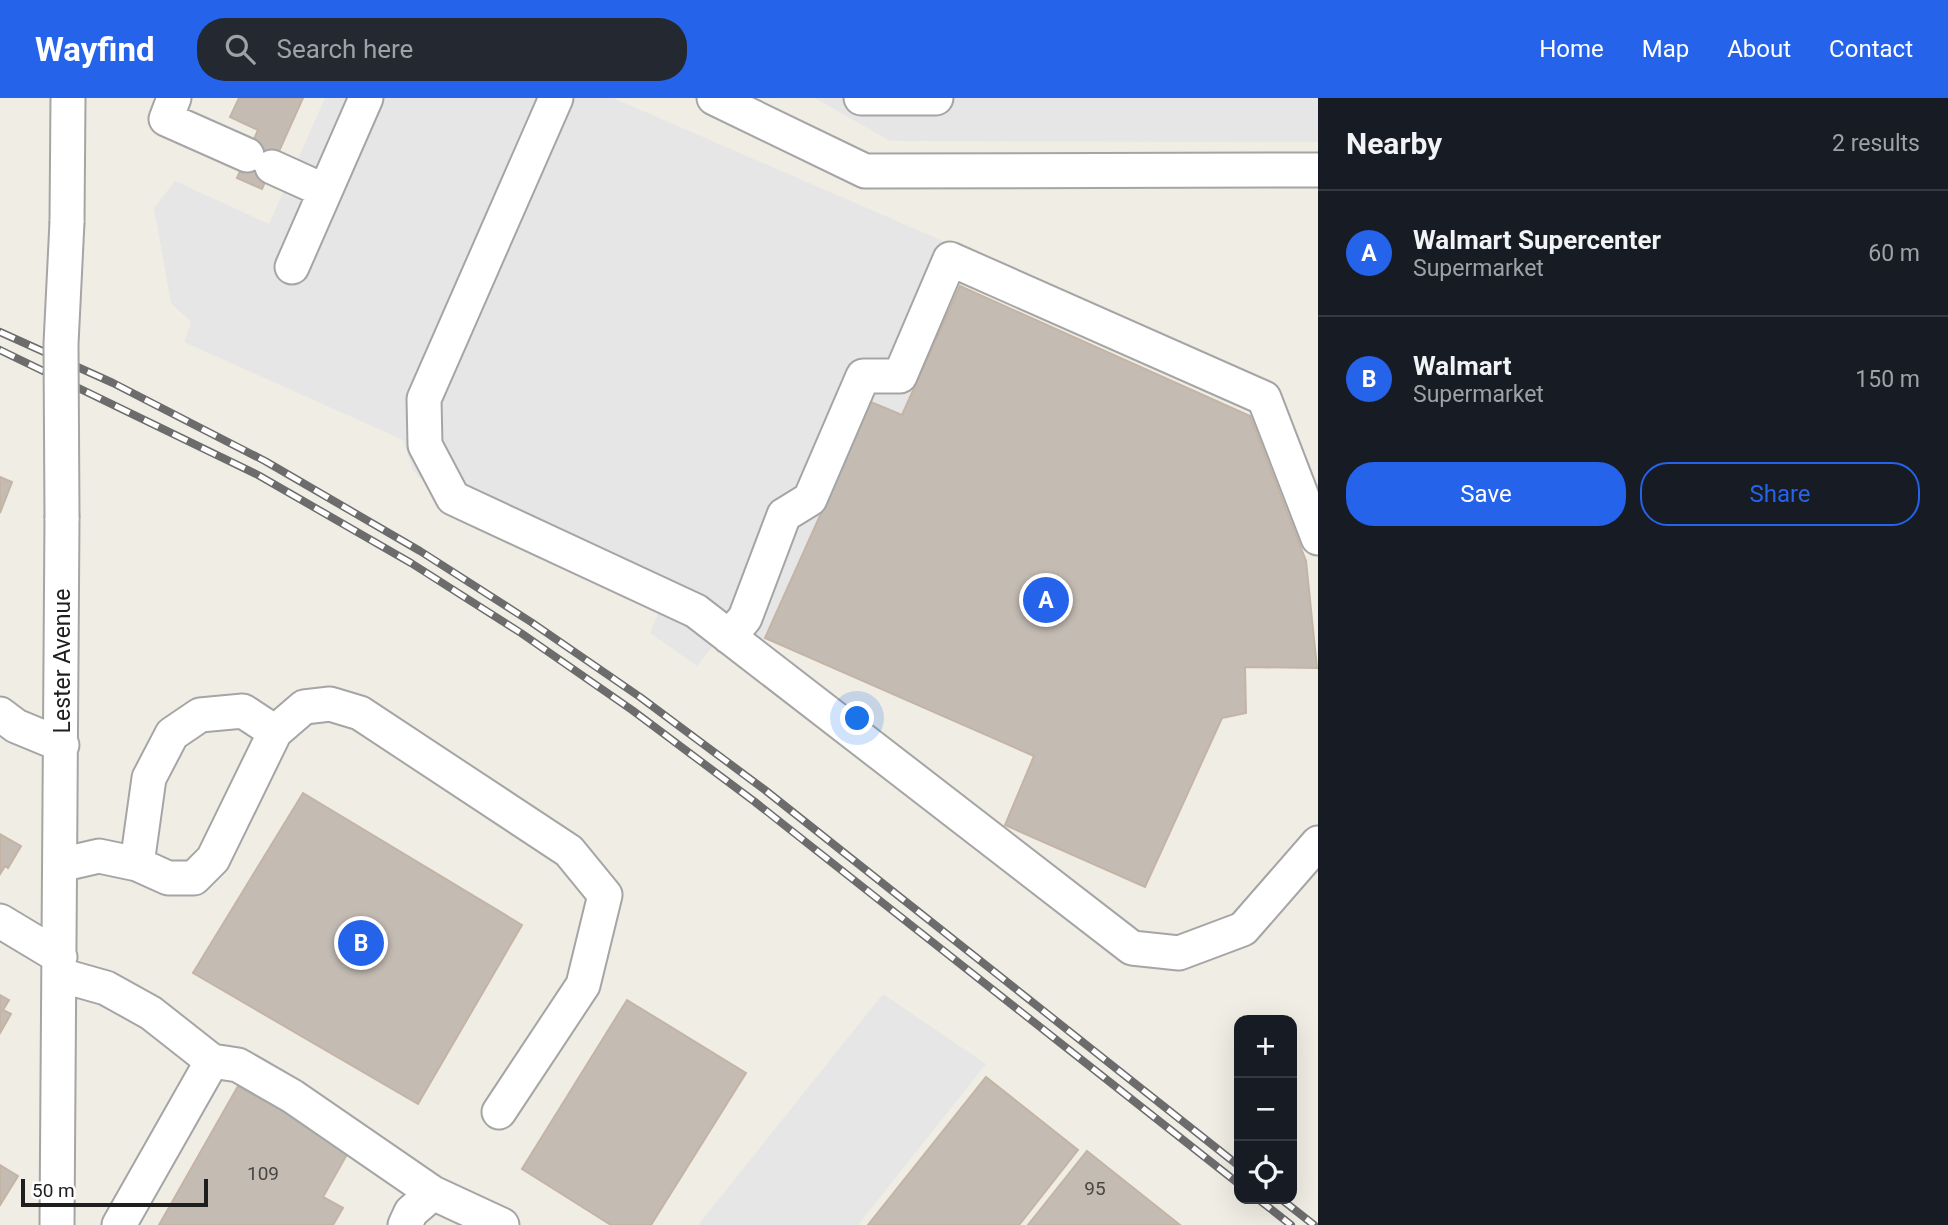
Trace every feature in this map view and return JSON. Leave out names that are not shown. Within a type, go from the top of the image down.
[{"type":"street","name":"Lester Avenue","points":[[57,1225],[62,745],[61,344],[67,222],[68,98]]},
{"type":"street","points":[[174,98],[166,119],[325,191]]},
{"type":"street","points":[[292,267],[366,98]]},
{"type":"street","points":[[556,98],[424,399],[425,445],[453,498],[696,611],[1132,948],[1179,953],[1243,929],[1318,843]]},
{"type":"street","points":[[714,98],[864,171],[1318,170]]},
{"type":"street","points":[[861,98],[936,98]]},
{"type":"street","points":[[729,637],[745,618],[784,515],[810,499],[863,376],[900,376],[950,259],[1264,398],[1318,538]]},
{"type":"street","points":[[61,865],[99,856],[137,864],[168,878],[194,878],[213,859],[275,732],[304,707],[330,704],[360,713],[569,851],[605,895],[583,985],[499,1112]]},
{"type":"street","points":[[137,864],[149,778],[172,734],[200,715],[243,711],[275,732]]},
{"type":"street","points":[[0,714],[16,726],[62,745]]},
{"type":"street","points":[[0,921],[60,966],[151,1013],[212,1061],[238,1065],[292,1096],[433,1193],[502,1225]]},
{"type":"street","points":[[120,1225],[212,1061]]},
{"type":"street","points":[[405,1225],[411,1212],[433,1193]]},
{"type":"shaded area","points":[[325,98],[613,98],[975,255],[902,415],[871,402],[765,638],[741,670],[713,646],[697,666],[650,633],[659,611],[487,534],[446,507],[413,470],[403,440],[184,342],[191,322],[171,303],[154,208],[175,181],[269,224]]},
{"type":"shaded area","points":[[815,98],[1318,98],[1318,142],[890,141]]},
{"type":"shaded area","points":[[883,994],[986,1064],[858,1225],[698,1225]]},
{"type":"building","points":[[239,98],[303,98],[262,189],[237,178],[258,130],[230,117]]},
{"type":"building","points":[[960,286],[1250,416],[1306,561],[1317,668],[1245,667],[1246,713],[1222,718],[1145,887],[1005,825],[1034,756],[765,638],[871,402],[902,415]]},
{"type":"building","points":[[0,477],[12,482],[0,513]]},
{"type":"building","points":[[303,793],[522,925],[418,1104],[193,973]]},
{"type":"building","points":[[0,834],[21,846],[8,868],[5,866],[0,874]]},
{"type":"building","points":[[0,995],[9,1000],[3,1010],[11,1014],[0,1033]]},
{"type":"building","points":[[627,1000],[746,1073],[651,1225],[611,1225],[522,1169]]},
{"type":"building","points":[[986,1077],[1078,1150],[1019,1225],[868,1225]]},
{"type":"building","points":[[238,1086],[350,1149],[323,1197],[343,1208],[333,1225],[159,1225]]},
{"type":"building","points":[[1087,1151],[1180,1225],[1028,1225]]},
{"type":"building","points":[[0,1165],[18,1176],[0,1205]]},
{"type":"railway","points":[[0,332],[113,383],[265,461],[420,551],[531,622],[640,697],[765,790],[1234,1162]]},
{"type":"railway","points":[[0,350],[258,475],[411,563],[521,633],[632,710],[755,802],[1234,1180]]},
{"type":"railway","points":[[1264,1204],[1291,1225]]},
{"type":"railway","points":[[1287,1204],[1314,1225]]},
{"type":"place","name":"Walmart Supercenter","points":[[1046,600]]},
{"type":"place","name":"Walmart","points":[[361,943]]}]
